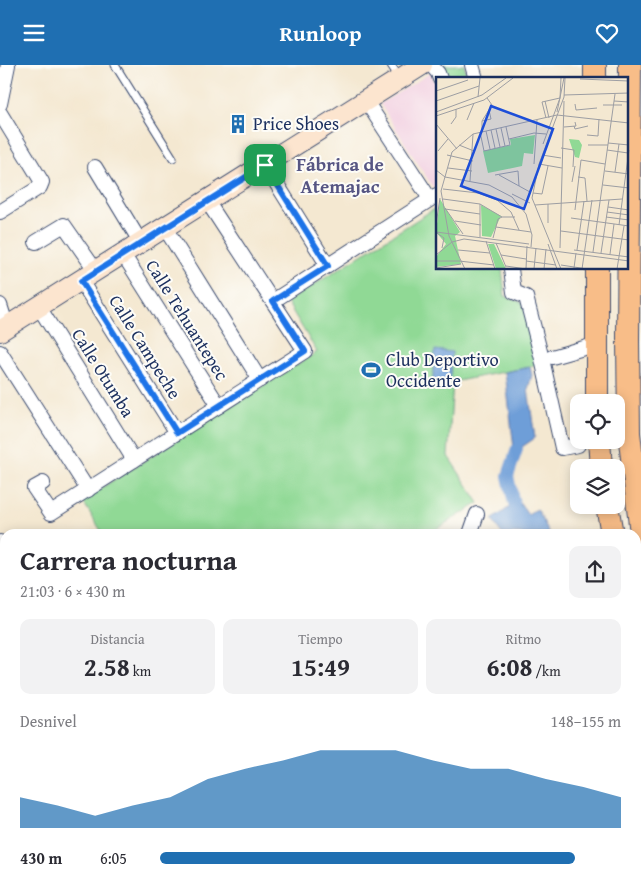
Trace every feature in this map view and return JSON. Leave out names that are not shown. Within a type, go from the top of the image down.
[{"type":"main road","points":[[4,329],[366,101],[395,72],[422,65]]},
{"type":"main road","points":[[630,65],[635,131],[635,432],[641,529]]},
{"type":"main road","points":[[597,270],[597,394]]},
{"type":"main road","points":[[609,514],[611,529]]},
{"type":"street","points":[[0,104],[8,65]]},
{"type":"street","points":[[431,65],[439,77]]},
{"type":"street","points":[[273,301],[434,197],[366,101]]},
{"type":"street","points":[[0,113],[42,182],[40,187],[0,212]]},
{"type":"street","points":[[265,165],[328,266]]},
{"type":"street","points":[[95,167],[141,243]]},
{"type":"street","points":[[43,483],[34,488],[51,513],[305,351],[208,201]]},
{"type":"street","name":"Calle Campeche","points":[[36,242],[64,225],[88,276],[177,433]]},
{"type":"street","points":[[165,228],[260,380]]},
{"type":"street","name":"Calle Tehuantepec","points":[[123,254],[219,406]]},
{"type":"street","points":[[511,270],[514,292],[526,297],[562,448],[570,446]]},
{"type":"street","points":[[0,305],[4,329]]},
{"type":"street","name":"Calle Otumba","points":[[39,307],[134,460]]},
{"type":"street","points":[[552,357],[598,344]]},
{"type":"street","points":[[0,352],[88,490]]},
{"type":"street","points":[[472,529],[477,514]]},
{"type":"lane","points":[[115,65],[173,158]]},
{"type":"shaded area","points":[[432,72],[436,84],[436,188],[434,189],[380,104]]},
{"type":"green space","points":[[444,65],[464,65],[467,77],[436,77],[436,84],[432,72]]},
{"type":"green space","name":"Club Deportivo Occidente","points":[[436,208],[436,270],[502,270],[505,296],[523,303],[539,365],[453,382],[448,456],[479,503],[436,529],[100,529],[82,500],[317,352],[287,302]]},
{"type":"water","points":[[435,350],[452,352],[449,389],[432,388]]},
{"type":"water","points":[[530,367],[532,375],[528,389],[535,438],[519,449],[514,449],[505,372]]},
{"type":"water","points":[[518,501],[528,515],[537,509],[547,529],[498,529],[492,520]]},
{"type":"waterway","points":[[514,504],[508,476],[517,449]]},
{"type":"place","name":"Price Shoes","points":[[238,124]]},
{"type":"place","name":"Club Deportivo Occidente","points":[[371,370]]},
{"type":"district","name":"Fábrica de Atemajac","points":[[340,175]]},
{"type":"route","points":[[265,165],[328,266],[273,301],[305,351],[177,433],[81,281],[265,165]]}]
